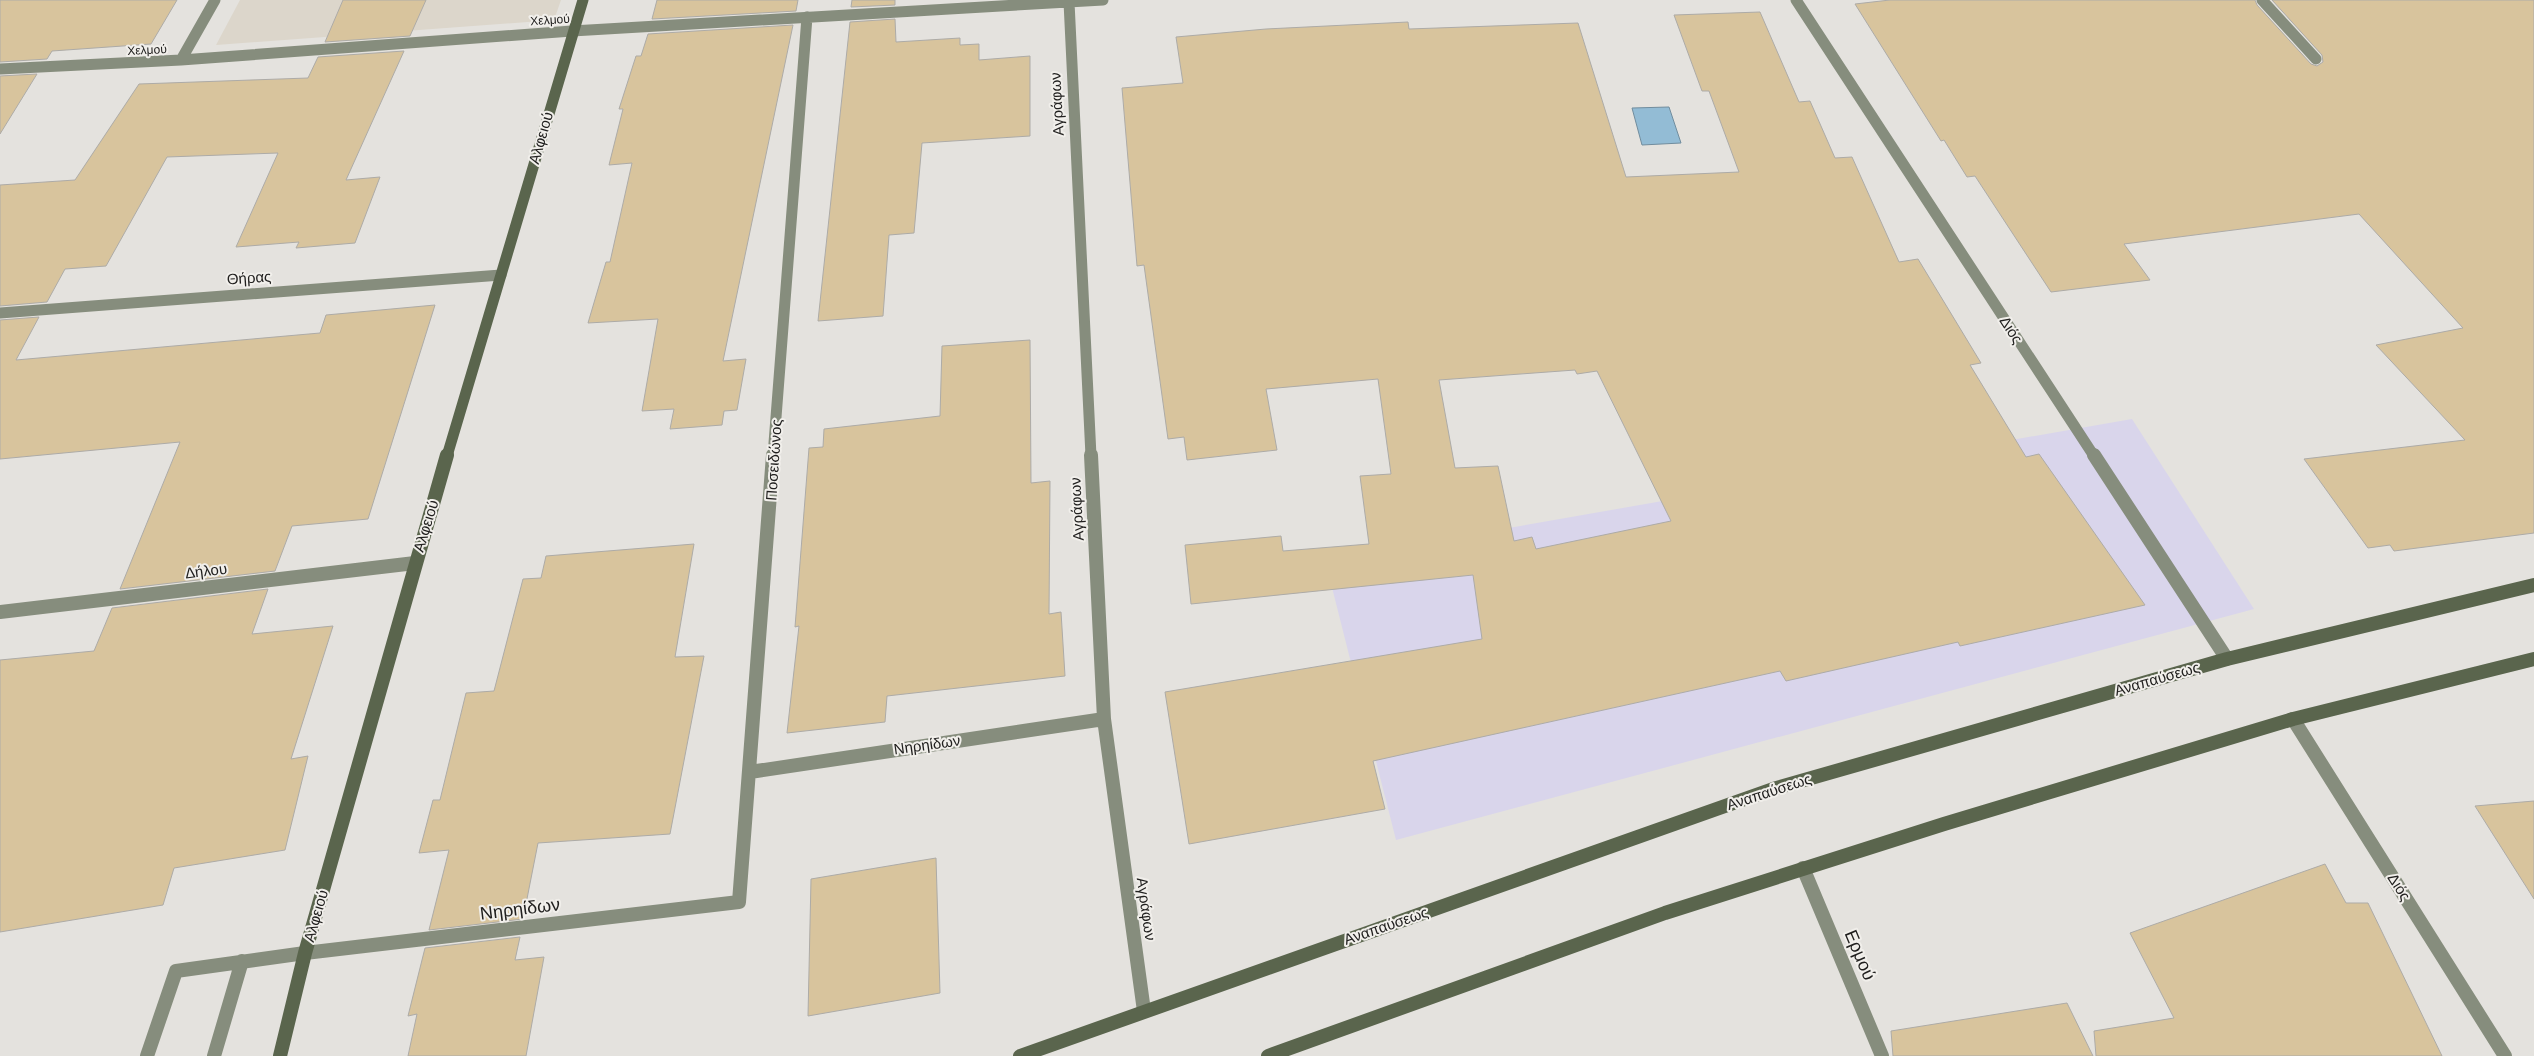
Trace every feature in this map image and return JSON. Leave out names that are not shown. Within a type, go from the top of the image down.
[{"type":"main road","name":"Αλφειού","points":[[280,1056],[305,953],[415,563],[572,31],[583,0]]},
{"type":"main road","name":"Αναπαύσεως","points":[[1020,1056],[1773,789],[2227,659],[2534,584]]},
{"type":"main road","points":[[1268,1056],[1665,913],[1803,868],[2293,719],[2534,658]]},
{"type":"street","points":[[181,60],[214,0]]},
{"type":"street","name":"Χελμού","points":[[4,69],[181,60],[572,31],[1027,2],[1103,0]]},
{"type":"street","name":"Διός","points":[[1796,0],[2227,659]]},
{"type":"street","points":[[2262,0],[2316,59]]},
{"type":"street","name":"Αγράφων","points":[[1069,2],[1104,719],[1144,1011]]},
{"type":"street","name":"Ποσειδώνος","points":[[739,902],[807,17]]},
{"type":"street","name":"Θήρας","points":[[0,313],[501,275]]},
{"type":"street","name":"Δήλου","points":[[0,612],[415,563]]},
{"type":"street","name":"Νηρηίδων","points":[[750,772],[1104,719]]},
{"type":"street","name":"Διός","points":[[2293,719],[2504,1056]]},
{"type":"street","name":"Ερμού","points":[[1803,868],[1882,1056]]},
{"type":"street","name":"Νηρηίδων","points":[[305,953],[739,902]]},
{"type":"street","points":[[147,1056],[176,971],[305,953]]},
{"type":"street","points":[[214,1056],[242,961]]},
{"type":"shaded area","points":[[240,0],[561,0],[554,20],[216,45]]},
{"type":"shaded area","points":[[2132,419],[2254,609],[1396,840],[1325,560]]},
{"type":"water","points":[[1669,107],[1681,143],[1642,145],[1632,108]]},
{"type":"building","points":[[0,0],[177,0],[151,44],[52,51],[47,59],[0,62]]},
{"type":"building","points":[[343,0],[426,0],[410,36],[325,42]]},
{"type":"building","points":[[657,0],[798,0],[796,11],[652,19]]},
{"type":"building","points":[[852,0],[895,0],[895,5],[851,7]]},
{"type":"building","points":[[1890,0],[2255,0],[2257,5],[2311,64],[2317,66],[2323,62],[2322,55],[2272,0],[2534,0],[2534,533],[2394,551],[2390,545],[2368,548],[2304,459],[2465,440],[2376,345],[2463,328],[2359,214],[2124,244],[2150,280],[2051,292],[1975,176],[1967,177],[1944,140],[1941,141],[1855,4]]},
{"type":"building","points":[[1760,12],[1799,102],[1810,101],[1835,158],[1852,157],[1899,262],[1918,259],[1981,363],[1970,365],[2026,457],[2039,454],[2145,605],[1960,646],[1958,642],[1786,681],[1780,671],[1373,761],[1385,809],[1189,844],[1165,692],[1482,639],[1473,575],[1191,604],[1185,545],[1281,536],[1283,551],[1369,544],[1360,476],[1391,474],[1378,379],[1266,389],[1277,450],[1187,460],[1184,437],[1168,439],[1144,265],[1137,266],[1122,88],[1183,83],[1176,37],[1266,29],[1408,22],[1409,29],[1578,23],[1626,177],[1739,172],[1709,91],[1702,91],[1674,15]],"holes":[[[1575,370],[1577,374],[1597,371],[1671,521],[1536,549],[1532,537],[1514,541],[1498,466],[1455,468],[1439,380]]]},
{"type":"building","points":[[895,19],[896,42],[960,38],[960,45],[979,44],[979,60],[1030,56],[1030,136],[922,143],[914,233],[889,235],[883,316],[818,321],[850,22]]},
{"type":"building","points":[[793,25],[723,361],[746,359],[737,410],[724,411],[722,425],[670,429],[674,409],[642,411],[658,319],[588,323],[606,262],[610,262],[632,163],[609,165],[623,109],[619,109],[636,56],[641,56],[648,34]]},
{"type":"building","points":[[404,51],[346,180],[380,177],[355,243],[296,248],[299,242],[236,247],[278,153],[167,157],[106,266],[65,269],[47,302],[0,306],[0,185],[75,180],[139,84],[308,78],[318,57]]},
{"type":"building","points":[[37,74],[0,134],[0,76]]},
{"type":"building","points":[[435,305],[368,519],[292,526],[275,571],[120,589],[180,442],[0,459],[0,320],[39,317],[16,360],[320,333],[326,315]]},
{"type":"building","points":[[1030,340],[1031,483],[1050,481],[1049,614],[1061,612],[1065,676],[887,696],[885,722],[787,733],[799,626],[795,627],[809,448],[823,447],[824,429],[940,416],[942,346]]},
{"type":"building","points":[[694,544],[675,657],[704,656],[670,834],[538,843],[523,919],[429,930],[449,850],[419,853],[433,800],[440,800],[466,693],[494,691],[523,579],[541,578],[546,556]]},
{"type":"building","points":[[268,589],[252,634],[333,626],[291,759],[308,756],[285,850],[174,868],[163,905],[0,932],[0,660],[94,651],[112,608]]},
{"type":"building","points":[[2534,801],[2534,899],[2475,806]]},
{"type":"building","points":[[936,858],[940,993],[808,1016],[811,879]]},
{"type":"building","points":[[2325,864],[2346,903],[2368,903],[2442,1056],[2096,1056],[2094,1031],[2174,1018],[2130,933]]},
{"type":"building","points":[[520,937],[515,960],[544,957],[526,1056],[408,1056],[417,1014],[408,1016],[425,948]]},
{"type":"building","points":[[2067,1003],[2093,1056],[1893,1056],[1891,1031]]}]
